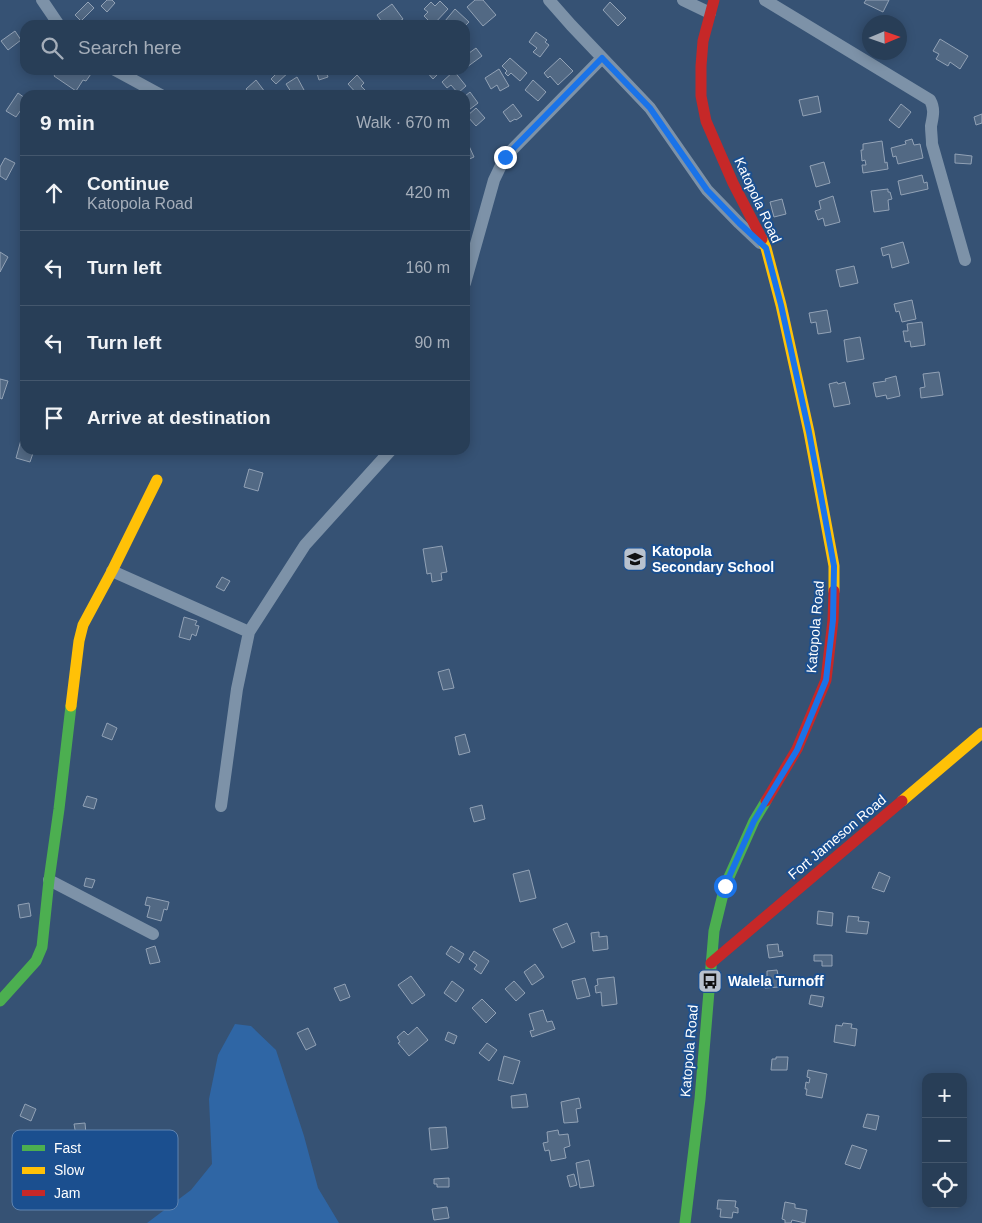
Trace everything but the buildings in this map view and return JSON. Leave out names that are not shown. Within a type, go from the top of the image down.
[{"type":"street","points":[[42,0],[56,20]]},
{"type":"street","points":[[549,0],[650,108],[707,190],[766,248]]},
{"type":"street","points":[[682,0],[710,13]]},
{"type":"street","name":"Katopola Road","points":[[685,1223],[706,1042],[714,931],[725,886],[754,821],[797,750],[826,680],[833,620],[834,566],[809,432],[781,305],[766,248],[733,183],[706,121],[701,96],[703,41],[714,0]]},
{"type":"street","points":[[765,0],[930,100],[934,112],[931,129],[932,144],[965,260]]},
{"type":"street","points":[[470,265],[494,180],[505,157],[602,58]]},
{"type":"street","points":[[124,75],[152,90]]},
{"type":"street","points":[[221,806],[237,688],[249,632],[305,545],[386,455]]},
{"type":"street","points":[[0,1001],[36,961],[42,947],[82,625],[112,571],[157,480]]},
{"type":"street","points":[[112,571],[249,632]]},
{"type":"street","name":"Fort Jameson Road","points":[[711,963],[982,733]]},
{"type":"street","points":[[49,880],[153,934]]},
{"type":"shaded area","points":[[235,1024],[251,1026],[276,1050],[304,1136],[318,1188],[339,1223],[147,1223],[164,1210],[178,1210],[178,1200],[191,1190],[212,1164],[209,1099],[218,1055]]},
{"type":"traffic: fast","points":[[0,1001],[36,961],[42,947],[71,706]]},
{"type":"traffic: fast","points":[[685,1223],[700,1099],[714,931],[725,886],[754,821],[766,801]]},
{"type":"traffic: slow","points":[[762,239],[781,305],[809,432],[834,566],[834,591]]},
{"type":"traffic: slow","points":[[71,706],[79,641],[83,625],[157,480]]},
{"type":"traffic: slow","points":[[902,801],[982,733]]},
{"type":"traffic: jam","points":[[714,0],[703,41],[701,66],[701,96],[706,121],[733,183],[762,239]]},
{"type":"traffic: jam","points":[[766,801],[797,749],[826,680],[833,620],[834,591]]},
{"type":"traffic: jam","points":[[711,963],[902,801]]},
{"type":"place","name":"Katopola Secondary School","points":[[635,559]]},
{"type":"place","name":"Walela Turnoff","points":[[710,981]]},
{"type":"route","points":[[505,157],[602,58],[650,108],[707,190],[766,248],[781,305],[809,432],[834,566],[833,620],[826,680],[797,750],[754,821],[725,886]]}]
